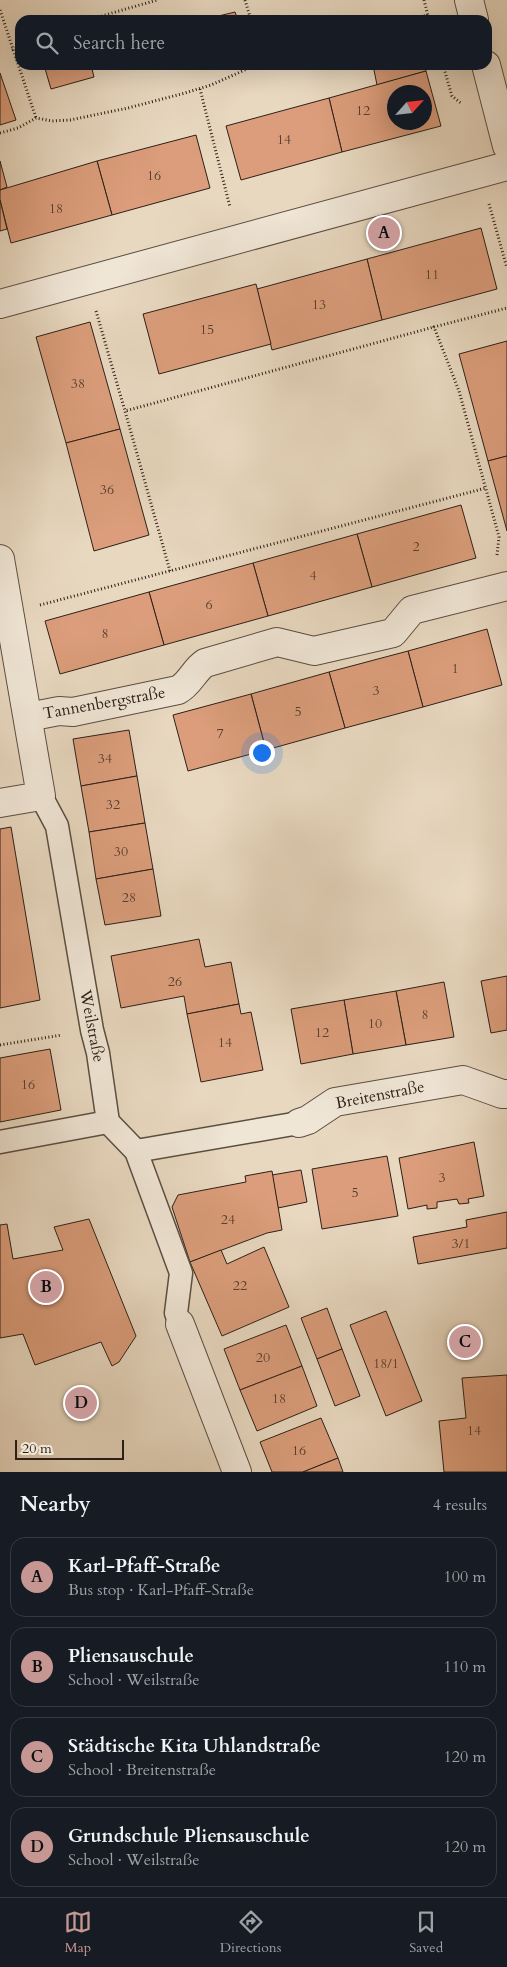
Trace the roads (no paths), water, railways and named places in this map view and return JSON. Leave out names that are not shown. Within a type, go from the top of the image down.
[{"type":"street","points":[[469,0],[473,15]]},
{"type":"street","points":[[487,70],[507,146]]},
{"type":"street","points":[[0,304],[507,166]]},
{"type":"street","name":"Weilstraße","points":[[0,559],[42,796],[57,826],[92,1030],[98,1053],[108,1122]]},
{"type":"street","name":"Tannenbergstraße","points":[[28,717],[59,711],[73,712],[178,690],[183,688],[200,666],[205,663],[277,642],[314,651],[393,633],[397,631],[408,613],[412,610],[503,587]]},
{"type":"street","points":[[0,803],[42,796]]},
{"type":"street","name":"Breitenstraße","points":[[136,1151],[299,1123],[308,1120],[336,1102],[463,1080],[502,1094],[507,1094]]},
{"type":"street","points":[[0,1142],[108,1122],[136,1151],[181,1273],[176,1313],[237,1472]]},
{"type":"place","name":"Karl-Pfaff-Straße","points":[[384,233]]},
{"type":"place","name":"Pliensauschule","points":[[46,1287]]},
{"type":"place","name":"Städtische Kita Uhlandstraße","points":[[465,1342]]},
{"type":"place","name":"Grundschule Pliensauschule","points":[[81,1403]]}]
